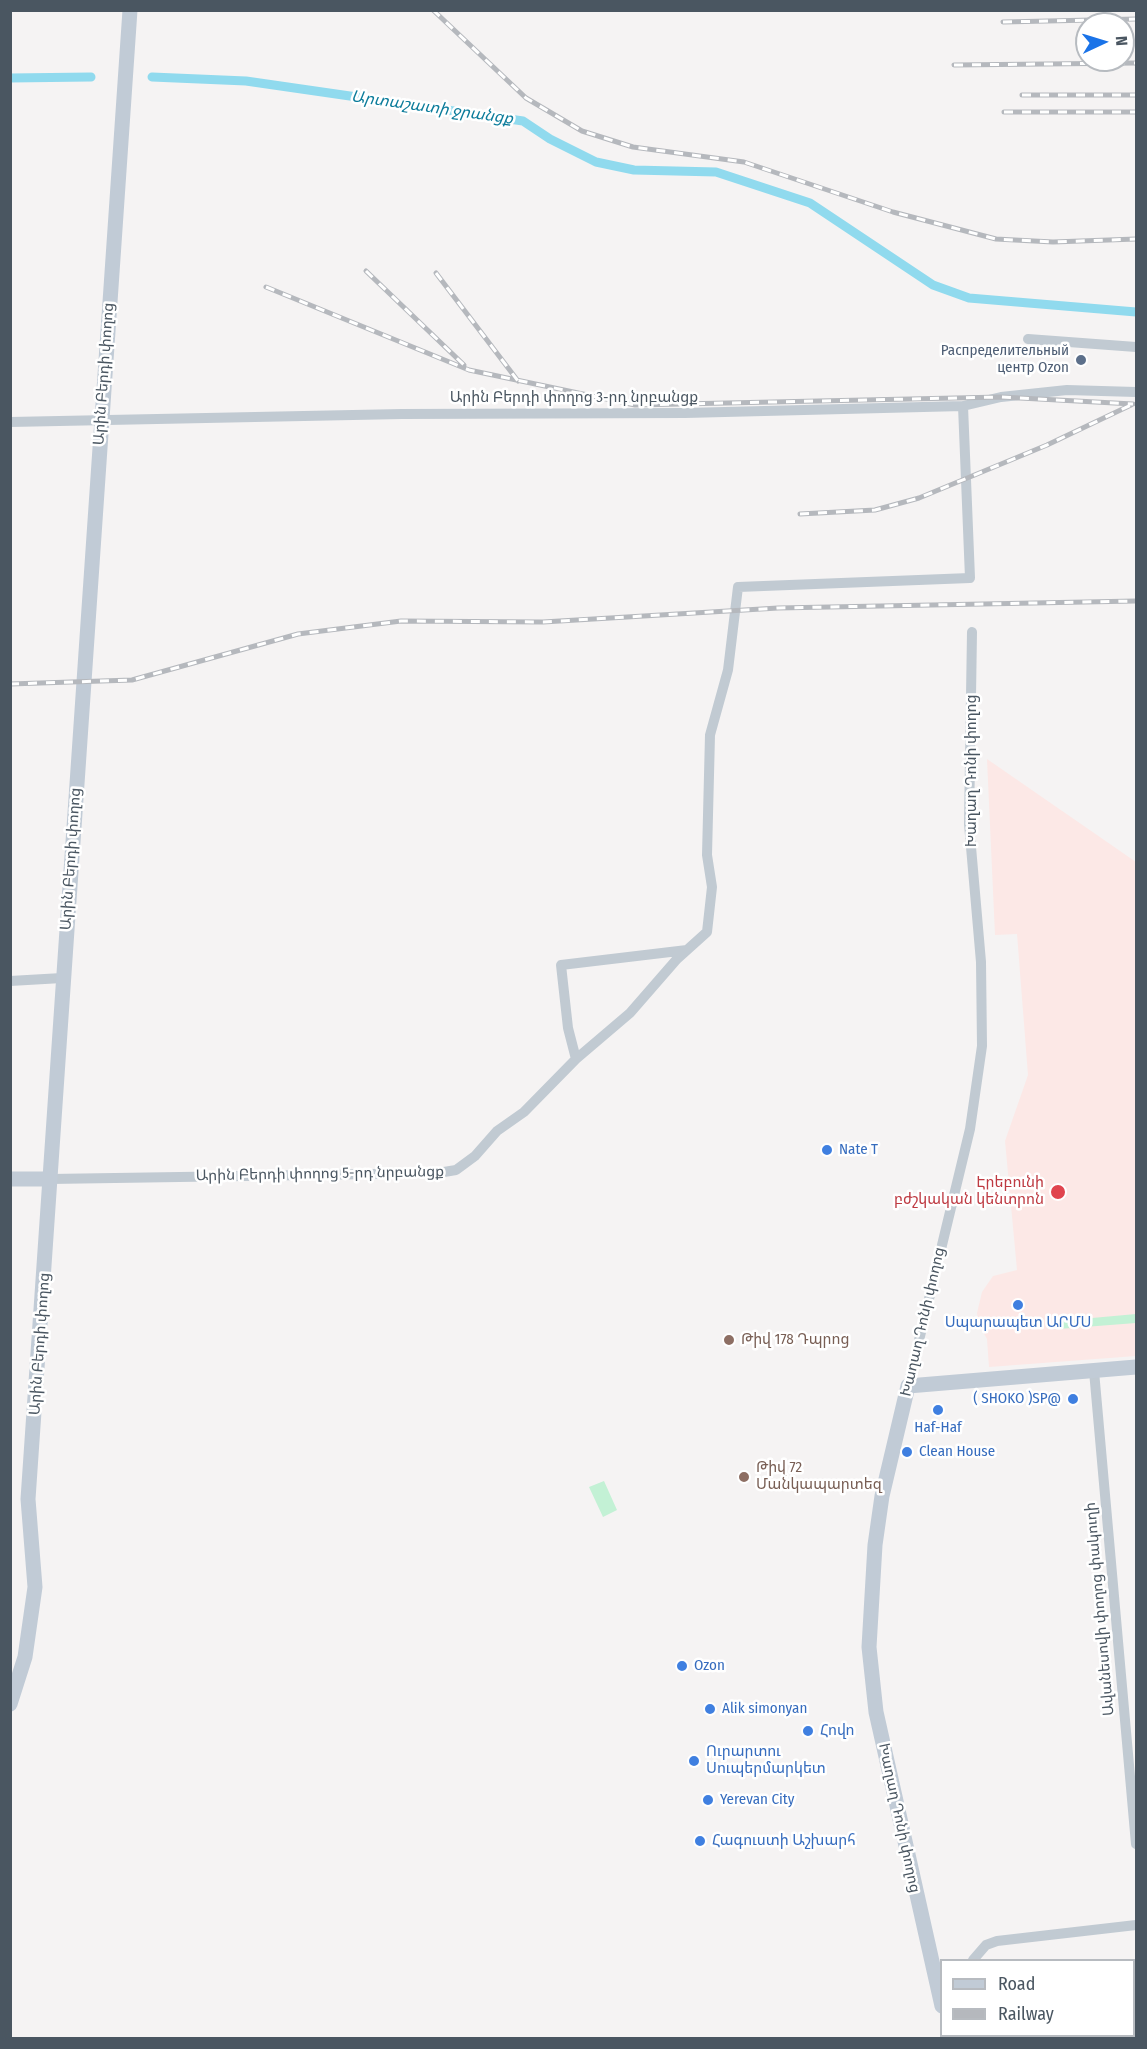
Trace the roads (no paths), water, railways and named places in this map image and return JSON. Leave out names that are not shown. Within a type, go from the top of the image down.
[{"type":"street","name":"Արին Բերդի փողոց","points":[[10,1704],[25,1657],[35,1587],[28,1499],[129,10]]},
{"type":"street","points":[[1029,339],[1137,346]]},
{"type":"street","name":"Արին Բերդի փողոց 3-րդ նրբանցք","points":[[10,422],[402,414],[685,413],[963,406],[1001,397],[1067,390],[1137,392]]},
{"type":"street","name":"Արին Բերդի փողոց 5-րդ նրբանցք","points":[[10,1179],[456,1170],[475,1156],[497,1131],[524,1112],[576,1059],[630,1013],[707,932],[712,887],[707,855],[710,735],[728,670],[738,586],[970,578],[963,406]]},
{"type":"street","name":"Խաղաղ Դոնի փողոց","points":[[940,1997],[876,1712],[869,1647],[875,1545],[882,1496],[970,1129],[982,1046],[981,962],[969,824],[972,632]]},
{"type":"street","points":[[576,1059],[568,1028],[561,965],[688,950]]},
{"type":"street","points":[[10,981],[62,978]]},
{"type":"street","points":[[908,1386],[1137,1367]]},
{"type":"street","name":"Ավանեսովի փողոց փակուղի","points":[[1094,1371],[1137,1844]]},
{"type":"street","points":[[974,1959],[986,1945],[997,1941],[1137,1925]]},
{"type":"waterway","name":"Արտաշատի ջրանցք","points":[[10,78],[91,77]]},
{"type":"waterway","name":"Արտաշատի ջրանցք","points":[[152,77],[246,81],[523,121],[550,139],[596,162],[634,170],[716,172],[810,203],[933,285],[969,298],[1136,312]]},
{"type":"railway","points":[[433,10],[526,98],[582,131],[633,147],[744,162],[893,212],[996,239],[1053,242],[1136,239]]},
{"type":"railway","points":[[1003,22],[1136,19]]},
{"type":"railway","points":[[954,65],[1136,63]]},
{"type":"railway","points":[[1022,95],[1136,95]]},
{"type":"railway","points":[[1004,112],[1136,112]]},
{"type":"railway","points":[[366,271],[464,365]]},
{"type":"railway","points":[[436,273],[518,381]]},
{"type":"railway","points":[[266,287],[469,370],[635,405],[1001,397],[1133,404]]},
{"type":"railway","points":[[800,514],[875,510],[919,498],[1047,445],[1131,405]]},
{"type":"railway","points":[[10,684],[132,680],[298,634],[401,621],[543,622],[778,608],[1136,601]]},
{"type":"place","name":"Распределительный центр Ozon","points":[[1081,360]]},
{"type":"place","name":"Nate T","points":[[827,1150]]},
{"type":"place","name":"Էրեբունի բժշկական կենտրոն","points":[[1058,1192]]},
{"type":"place","name":"Սպարապետ ԱՐՄՍ","points":[[1018,1305]]},
{"type":"place","name":"Թիվ 178 Դպրոց","points":[[729,1340]]},
{"type":"place","name":"( SHOKO )SP@","points":[[1073,1399]]},
{"type":"place","name":"Haf-Haf","points":[[938,1410]]},
{"type":"place","name":"Clean House","points":[[907,1452]]},
{"type":"place","name":"Թիվ 72 Մանկապարտեզ","points":[[744,1477]]},
{"type":"place","name":"Ozon","points":[[682,1666]]},
{"type":"place","name":"Alik simonyan","points":[[710,1709]]},
{"type":"place","name":"Հովո","points":[[808,1731]]},
{"type":"place","name":"Ուրարտու Սուպերմարկետ","points":[[694,1761]]},
{"type":"place","name":"Yerevan City","points":[[708,1800]]},
{"type":"place","name":"Հագուստի Աշխարհ","points":[[700,1841]]}]
